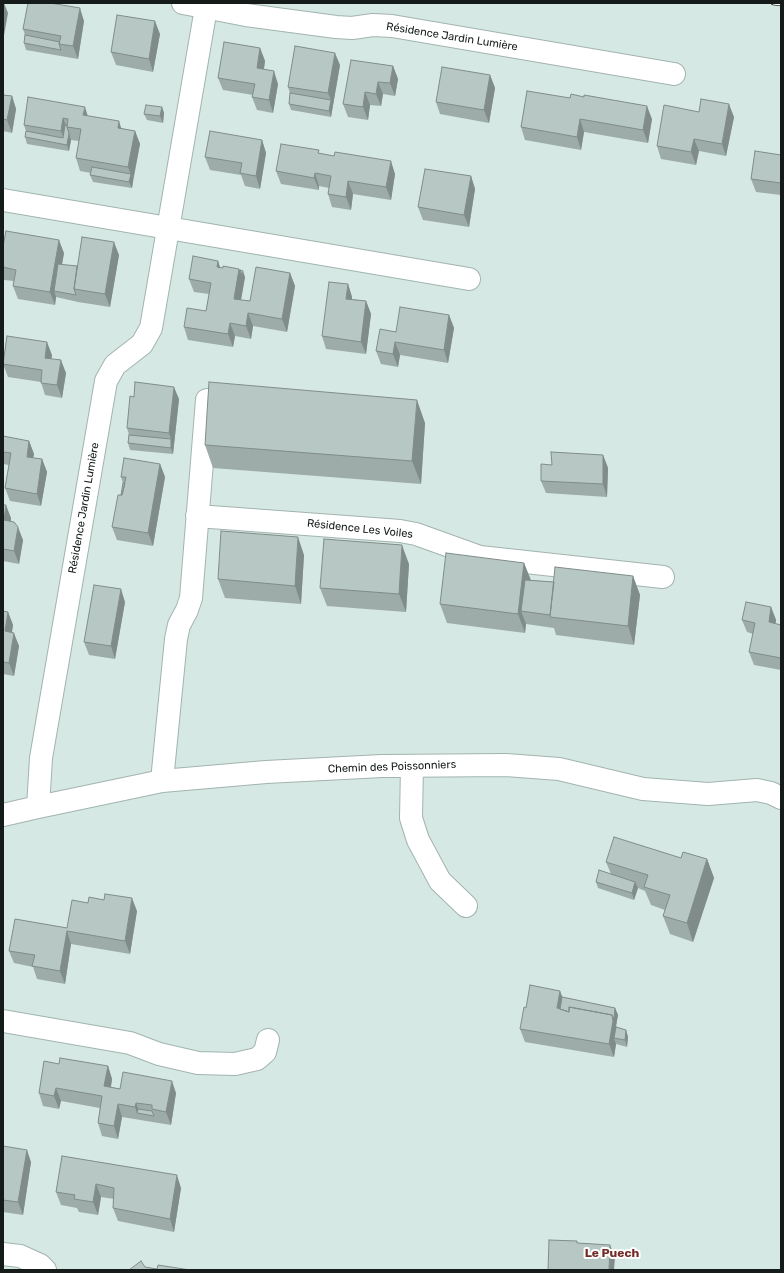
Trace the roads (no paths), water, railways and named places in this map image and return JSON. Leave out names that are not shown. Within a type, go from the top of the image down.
[{"type":"street","name":"Résidence Jardin Lumière","points":[[183,3],[246,15],[336,27],[352,28],[373,25],[392,26],[674,74]]},
{"type":"street","name":"Résidence Jardin Lumière","points":[[38,807],[41,758],[106,381],[115,365],[142,344],[151,328],[206,8]]},
{"type":"street","points":[[3,200],[469,279]]},
{"type":"street","points":[[162,781],[176,639],[179,625],[187,610],[191,598],[207,400]]},
{"type":"street","name":"Résidence Les Voiles","points":[[197,516],[400,531],[416,534],[480,557],[663,577]]},
{"type":"street","name":"Chemin des Poissonniers","points":[[3,815],[162,781],[266,772],[374,766],[506,765],[559,768],[643,789],[708,794],[757,790],[771,793],[781,798]]},
{"type":"street","points":[[412,766],[411,818],[418,840],[440,881],[466,906]]},
{"type":"street","points":[[3,1021],[130,1043],[159,1054],[198,1063],[235,1064],[257,1059],[265,1052],[268,1040]]},
{"type":"street","points":[[3,1254],[20,1256],[40,1265],[45,1270]]},
{"type":"railway","points":[[773,3],[781,4]]},
{"type":"district","name":"Le Puech","points":[[612,1254]]}]
